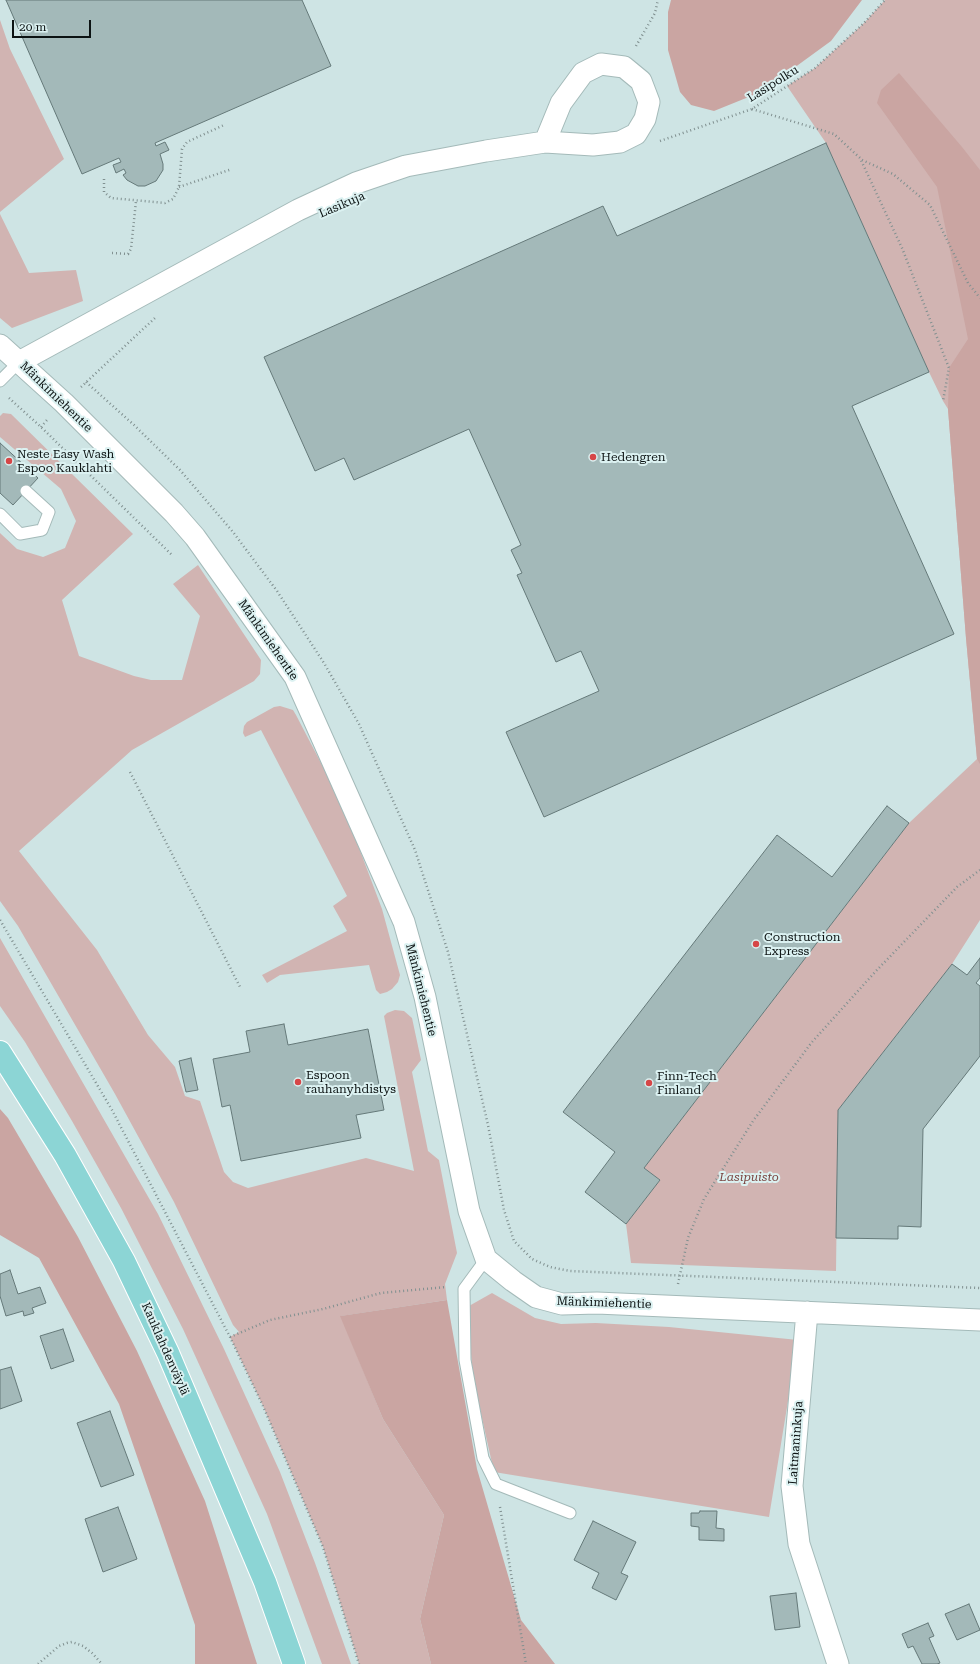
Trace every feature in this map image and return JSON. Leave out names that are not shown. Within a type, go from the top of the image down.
[{"type":"main road","name":"Kauklahdenväylä","points":[[0,1052],[65,1155],[124,1262],[168,1353],[262,1574],[294,1664]]},
{"type":"street","points":[[545,142],[561,103],[583,73],[601,64],[624,67]]},
{"type":"street","name":"Lasikuja","points":[[19,362],[291,214],[356,183],[406,166],[486,151],[545,142],[593,145],[620,142],[636,134],[645,119],[649,102],[641,81],[624,67]]},
{"type":"street","name":"Mänkimiehentie","points":[[0,345],[64,403],[174,513],[195,537],[295,677],[404,922],[425,997],[469,1211],[486,1259],[513,1282],[536,1297],[562,1304],[597,1303],[980,1320]]},
{"type":"street","name":"Laitmaninkuja","points":[[807,1312],[792,1486],[799,1544],[838,1664]]},
{"type":"lane","points":[[0,381],[19,362]]},
{"type":"lane","points":[[0,514],[20,534],[42,530],[49,512],[26,491]]},
{"type":"lane","points":[[486,1259],[464,1289],[465,1360],[483,1458],[496,1484],[570,1513]]},
{"type":"path","points":[[624,67],[655,13],[658,0]]},
{"type":"path","name":"Lasipolku","points":[[655,143],[752,108],[815,68],[864,23],[885,0]]},
{"type":"path","points":[[752,108],[834,134],[862,160],[893,174],[930,205],[968,283],[980,298]]},
{"type":"path","points":[[104,179],[104,192],[111,198],[165,203],[173,199],[178,187],[182,149],[187,142],[224,125]]},
{"type":"path","points":[[862,160],[902,248],[949,368],[943,401]]},
{"type":"path","points":[[178,187],[232,169]]},
{"type":"path","points":[[112,253],[128,254],[131,249],[136,201]]},
{"type":"path","points":[[159,313],[86,382],[134,425],[180,470],[233,532],[277,591],[324,663],[359,724],[415,850],[448,952],[488,1125],[504,1210],[514,1241],[532,1258],[550,1268],[570,1271],[980,1288]]},
{"type":"path","points":[[6,395],[41,427],[172,555]]},
{"type":"path","points":[[130,772],[240,987]]},
{"type":"path","points":[[674,1306],[688,1238],[704,1200],[753,1122],[812,1042],[876,971],[957,887],[980,870]]},
{"type":"path","points":[[0,920],[112,1110],[230,1337],[263,1406],[323,1547],[359,1664]]},
{"type":"path","points":[[230,1337],[270,1320],[323,1309],[381,1292],[443,1286],[464,1289]]},
{"type":"path","points":[[496,1484],[526,1664]]},
{"type":"path","points":[[38,1664],[59,1646],[72,1642],[83,1646],[102,1664]]},
{"type":"green space","name":"Lasipuisto","points":[[885,0],[980,0],[980,920],[952,964],[838,1110],[836,1271],[631,1263],[626,1224],[660,1180],[644,1168],[909,823],[977,759],[948,409],[929,372],[826,143],[787,86],[815,68],[864,23]]},
{"type":"green space","points":[[0,20],[10,49],[64,159],[0,212]]},
{"type":"green space","points":[[0,214],[29,273],[76,270],[83,301],[12,328],[0,318]]},
{"type":"green space","points":[[3,413],[11,414],[133,534],[62,600],[79,656],[134,676],[151,680],[182,680],[200,616],[173,584],[198,565],[261,660],[260,674],[254,681],[132,750],[19,851],[97,950],[148,1035],[175,1067],[185,1096],[200,1101],[224,1172],[233,1182],[248,1188],[366,1158],[414,1171],[384,1016],[395,1010],[404,1011],[412,1018],[421,1060],[412,1072],[428,1151],[439,1160],[457,1253],[445,1284],[447,1300],[341,1316],[383,1419],[444,1515],[420,1619],[431,1664],[359,1664],[323,1547],[263,1406],[230,1337],[239,1332],[233,1325],[174,1202],[115,1094],[18,926],[0,901],[0,533],[17,549],[43,557],[65,548],[76,521],[61,489],[0,437],[0,416]]},
{"type":"green space","points":[[280,706],[293,710],[332,784],[353,832],[382,909],[400,975],[398,982],[387,992],[380,994],[376,990],[369,965],[280,975],[267,983],[262,975],[347,931],[333,906],[347,896],[261,730],[245,737],[243,733],[244,726],[247,722],[274,707]]},
{"type":"green space","points":[[0,938],[158,1214],[224,1349],[280,1472],[315,1563],[351,1664],[322,1664],[267,1514],[183,1329],[121,1208],[72,1121],[25,1042],[0,1006]]},
{"type":"green space","points":[[492,1293],[535,1318],[561,1324],[596,1323],[669,1327],[798,1340],[769,1517],[494,1472],[473,1378],[469,1306]]},
{"type":"shaded area","points":[[671,0],[862,0],[831,41],[761,92],[714,111],[691,105],[680,92],[668,50],[668,12]]},
{"type":"shaded area","points":[[899,73],[980,170],[980,764],[977,759],[966,638],[948,409],[949,368],[968,339],[937,187],[877,103],[881,90]]},
{"type":"shaded area","points":[[0,1109],[8,1118],[78,1237],[137,1351],[205,1501],[257,1664],[195,1664],[195,1625],[119,1404],[39,1258],[0,1235]]},
{"type":"shaded area","points":[[447,1300],[477,1469],[521,1620],[555,1664],[431,1664],[420,1619],[444,1515],[383,1419],[340,1316]]},
{"type":"building","points":[[6,0],[302,0],[331,66],[155,143],[156,146],[165,142],[169,150],[160,154],[163,170],[156,181],[145,186],[138,186],[127,180],[123,175],[126,173],[124,169],[116,173],[113,165],[121,162],[119,158],[82,174]]},
{"type":"building","points":[[826,143],[929,372],[852,406],[954,634],[544,817],[506,732],[599,691],[581,651],[556,662],[517,575],[522,573],[511,550],[521,545],[469,429],[354,480],[344,458],[315,471],[264,357],[603,206],[617,236]]},
{"type":"building","name":"Neste Easy Wash Espoo Kauklahti","points":[[0,443],[38,478],[13,505],[0,493]]},
{"type":"building","points":[[887,806],[909,823],[644,1168],[660,1180],[626,1224],[585,1192],[615,1152],[563,1112],[777,835],[832,877]]},
{"type":"building","points":[[980,958],[980,978],[976,983],[980,986],[980,1056],[923,1129],[921,1227],[898,1226],[898,1239],[836,1238],[838,1110],[952,964],[967,975]]},
{"type":"building","name":"Espoon rauhanyhdistys","points":[[284,1024],[288,1045],[368,1029],[384,1110],[356,1115],[361,1138],[241,1161],[230,1105],[222,1107],[213,1059],[250,1052],[246,1031]]},
{"type":"building","points":[[191,1058],[198,1090],[186,1092],[179,1061]]},
{"type":"building","points":[[10,1270],[18,1294],[40,1287],[46,1303],[32,1308],[34,1313],[24,1316],[23,1311],[6,1316],[0,1296],[0,1274]]},
{"type":"building","points":[[63,1329],[74,1361],[51,1369],[40,1336]]},
{"type":"building","points":[[11,1367],[22,1401],[0,1409],[0,1370]]},
{"type":"building","points":[[110,1411],[134,1475],[101,1487],[77,1423]]},
{"type":"building","points":[[118,1507],[137,1559],[103,1572],[85,1519]]},
{"type":"building","points":[[700,1511],[717,1511],[716,1528],[724,1529],[724,1541],[699,1540],[699,1527],[691,1526],[691,1513],[699,1513]]},
{"type":"building","points":[[593,1521],[636,1542],[621,1573],[628,1576],[616,1600],[592,1588],[599,1573],[574,1560]]},
{"type":"building","points":[[796,1593],[800,1627],[775,1630],[770,1596]]},
{"type":"building","points":[[969,1604],[980,1630],[957,1640],[945,1614]]},
{"type":"building","points":[[928,1623],[934,1636],[929,1638],[940,1663],[937,1664],[922,1664],[913,1646],[908,1648],[902,1634]]},
{"type":"place","name":"Hedengren","points":[[593,457]]},
{"type":"place","name":"Neste Easy Wash Espoo Kauklahti","points":[[9,461]]},
{"type":"place","name":"Construction Express","points":[[756,944]]},
{"type":"place","name":"Espoon rauhanyhdistys","points":[[298,1082]]},
{"type":"place","name":"Finn-Tech Finland","points":[[649,1083]]}]
